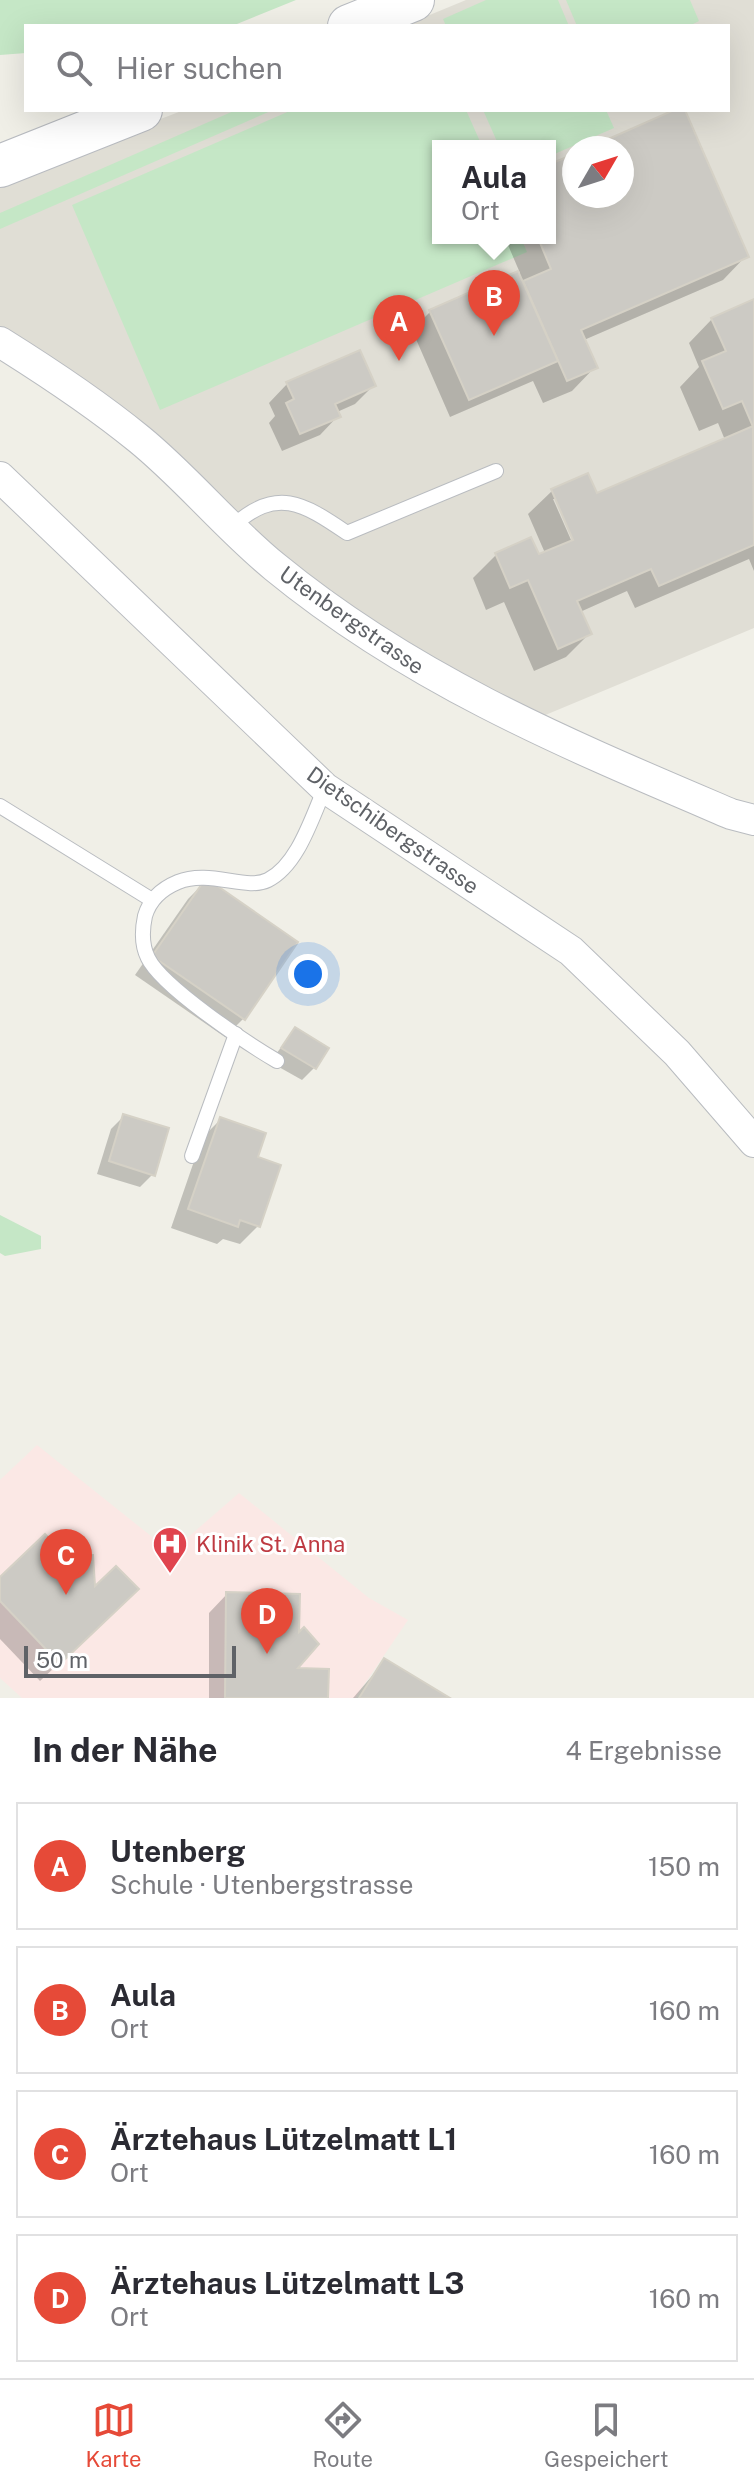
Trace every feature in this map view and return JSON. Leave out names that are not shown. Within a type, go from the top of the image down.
[{"type":"main road","points":[[354,24],[413,0]]},
{"type":"main road","points":[[0,166],[136,112]]},
{"type":"street","name":"Utenbergstrasse","points":[[0,342],[64,382],[140,440],[275,567],[401,658],[527,727],[731,814],[754,820]]},
{"type":"street","name":"Dietschibergstrasse","points":[[0,477],[325,788],[571,951],[677,1053],[754,1142]]},
{"type":"lane","points":[[232,527],[258,507],[284,502],[300,504],[347,533],[496,471]]},
{"type":"lane","points":[[277,1061],[236,1034],[167,980],[148,957],[143,931],[152,900],[176,883],[197,876],[248,883],[267,881],[295,851],[325,788]]},
{"type":"lane","points":[[0,824],[3,808],[152,900]]},
{"type":"lane","points":[[192,1156],[236,1034]]},
{"type":"shaded area","points":[[466,0],[754,0],[754,628],[531,721],[413,658],[0,333],[0,181],[179,112],[730,112],[730,24],[408,24]]},
{"type":"shaded area","name":"Klinik St. Anna","points":[[37,1445],[171,1552],[239,1493],[369,1598],[408,1620],[355,1698],[22,1698],[0,1678],[0,1480]]},
{"type":"green space","points":[[0,0],[296,0],[237,24],[24,24],[24,53],[0,55]]},
{"type":"green space","points":[[486,0],[558,0],[568,24],[445,24],[443,19]]},
{"type":"green space","points":[[566,0],[690,0],[699,21],[693,24],[576,24]]},
{"type":"green space","points":[[231,112],[268,112],[0,229],[0,213]]},
{"type":"green space","points":[[287,112],[467,112],[479,140],[432,140],[432,244],[524,244],[527,252],[160,410],[72,205]]},
{"type":"green space","points":[[484,112],[607,112],[614,128],[596,136],[562,136],[562,151],[556,153],[556,140],[496,140]]},
{"type":"green space","points":[[0,1215],[41,1236],[41,1249],[5,1256],[0,1253]]},
{"type":"building","points":[[669,112],[686,112],[749,257],[581,330],[598,368],[567,381],[523,281],[551,269],[541,244],[556,244],[556,162],[562,159],[562,208],[634,208],[634,136],[615,136]]},
{"type":"building","points":[[518,271],[558,361],[469,400],[429,310]]},
{"type":"building","points":[[754,299],[754,429],[742,401],[723,409],[702,361],[726,351],[711,318]]},
{"type":"building","points":[[360,350],[376,386],[335,404],[341,417],[300,434],[286,403],[294,399],[286,382]]},
{"type":"building","points":[[753,426],[754,545],[659,586],[651,569],[577,601],[592,634],[558,649],[528,580],[510,588],[495,553],[531,537],[539,554],[573,540],[551,489],[588,473],[597,493]]},
{"type":"building","points":[[206,878],[298,942],[245,1020],[152,956]]},
{"type":"building","points":[[295,1027],[329,1048],[316,1069],[281,1048]]},
{"type":"building","points":[[123,1114],[169,1128],[155,1176],[109,1161]]},
{"type":"building","points":[[220,1117],[266,1133],[258,1157],[281,1165],[260,1227],[240,1220],[238,1227],[188,1209]]},
{"type":"building","points":[[45,1534],[66,1556],[93,1555],[95,1586],[116,1566],[139,1589],[60,1664],[0,1601],[0,1577]]},
{"type":"building","points":[[226,1592],[300,1594],[299,1632],[304,1627],[319,1644],[298,1668],[329,1669],[328,1698],[225,1698]]},
{"type":"building","points":[[384,1658],[450,1698],[359,1698]]},
{"type":"place","name":"Aula","points":[[494,336]]},
{"type":"place","name":"Utenberg","points":[[399,361]]},
{"type":"place","name":"Klinik St. Anna","points":[[170,1575]]},
{"type":"place","name":"Ärztehaus Lützelmatt L1","points":[[66,1595]]},
{"type":"place","name":"Ärztehaus Lützelmatt L3","points":[[267,1654]]}]
